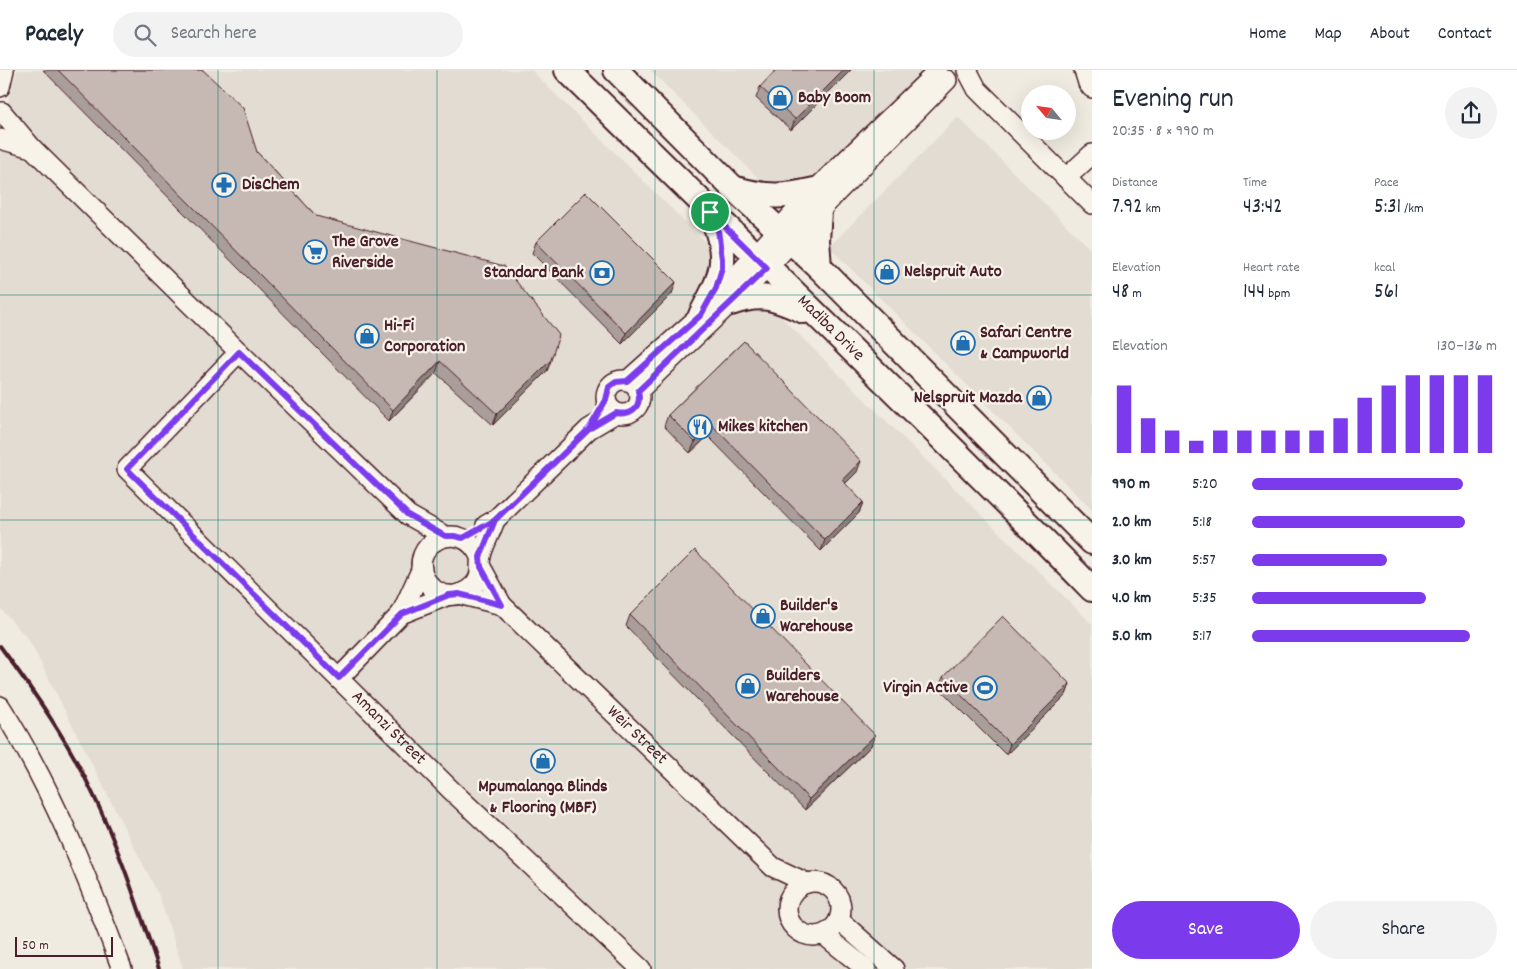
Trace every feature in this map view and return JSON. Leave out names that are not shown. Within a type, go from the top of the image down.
[{"type":"main road","name":"Madiba Drive","points":[[567,70],[1092,589]]},
{"type":"main road","name":"Madiba Drive","points":[[616,70],[734,189],[819,267],[1092,542]]},
{"type":"main road","points":[[734,189],[755,195],[817,200],[819,267]]},
{"type":"main road","points":[[701,315],[716,288],[722,268],[718,230],[710,212]]},
{"type":"main road","points":[[731,303],[748,298],[765,297],[817,317]]},
{"type":"street","points":[[0,87],[4,70]]},
{"type":"street","points":[[1084,70],[1088,83],[1092,88]]},
{"type":"street","points":[[633,386],[731,303],[761,262],[817,200],[951,74],[977,89],[1092,204]]},
{"type":"street","points":[[1,111],[32,148],[408,515],[454,537],[470,542],[476,549],[502,605]]},
{"type":"street","points":[[0,139],[32,148]]},
{"type":"street","points":[[1066,178],[1092,154]]},
{"type":"street","points":[[633,386],[701,315],[761,262]]},
{"type":"street","name":"Amanzi Street","points":[[239,352],[127,469],[457,795],[641,969]]},
{"type":"street","points":[[620,381],[633,386],[640,399],[636,408],[628,413],[611,406],[607,391],[612,384],[620,381]]},
{"type":"street","points":[[339,678],[402,614],[429,545],[436,540],[454,537],[495,520],[611,406]]},
{"type":"street","points":[[408,515],[423,560],[428,584],[434,590],[502,605]]},
{"type":"street","points":[[402,614],[468,590],[474,584],[479,576],[481,562],[495,520]]},
{"type":"street","name":"Weir Street","points":[[502,605],[772,867]]},
{"type":"street","points":[[0,706],[42,781],[58,814],[122,969]]},
{"type":"street","points":[[772,867],[807,883],[823,884],[834,891],[841,905],[839,920],[833,929],[818,937],[806,936],[795,930],[788,920],[786,911],[787,902],[797,888],[807,883]]},
{"type":"street","points":[[772,867],[787,902]]},
{"type":"street","points":[[839,920],[894,969]]},
{"type":"street","points":[[824,935],[866,969]]},
{"type":"shaded area","points":[[17,70],[531,70],[1092,624],[1092,969],[183,969],[159,896],[29,640],[0,608],[0,128]]},
{"type":"shaded area","points":[[650,70],[927,70],[788,208]]},
{"type":"shaded area","points":[[958,117],[1092,251],[1092,510],[829,247]]},
{"type":"building","name":"The Grove Riverside","points":[[58,70],[203,70],[243,108],[257,152],[316,216],[504,266],[559,335],[551,360],[497,414],[440,361],[393,410]]},
{"type":"building","points":[[776,70],[844,70],[795,119],[760,87]]},
{"type":"building","name":"Standard Bank","points":[[586,192],[676,282],[626,333],[536,242]]},
{"type":"building","points":[[744,341],[861,461],[842,480],[863,502],[825,540],[712,425],[695,442],[668,415]]},
{"type":"building","name":"Builders Warehouse","points":[[695,550],[875,735],[809,799],[630,615]]},
{"type":"building","points":[[1003,616],[1070,684],[1010,744],[943,677]]},
{"type":"railway","points":[[0,646],[26,681],[84,775],[103,815],[120,858],[159,969]]},
{"type":"place","name":"Baby Boom","points":[[780,98]]},
{"type":"place","name":"DisChem","points":[[224,185]]},
{"type":"place","name":"The Grove Riverside","points":[[315,252]]},
{"type":"place","name":"Nelspruit Auto","points":[[887,272]]},
{"type":"place","name":"Standard Bank","points":[[602,273]]},
{"type":"place","name":"Hi-Fi Corporation","points":[[367,336]]},
{"type":"place","name":"Safari Centre & Campworld","points":[[963,343]]},
{"type":"place","name":"Nelspruit Mazda","points":[[1039,398]]},
{"type":"place","name":"Mikes kitchen","points":[[700,427]]},
{"type":"place","name":"Builder's Warehouse","points":[[763,616]]},
{"type":"place","name":"Builders Warehouse","points":[[748,686]]},
{"type":"place","name":"Virgin Active","points":[[985,688]]},
{"type":"place","name":"Mpumalanga Blinds & Flooring (MBF)","points":[[543,761]]},
{"type":"route","points":[[710,212],[718,230],[722,268],[716,288],[701,315],[627,381],[623,380],[612,384],[607,391],[606,400],[589,429],[495,520],[463,538],[445,536],[408,515],[239,352],[127,469],[339,678],[402,614],[449,595],[459,594],[502,605],[481,567],[480,557],[495,520],[542,475],[589,429],[616,413],[628,413],[636,408],[640,399],[638,391],[767,268],[710,212]]}]
